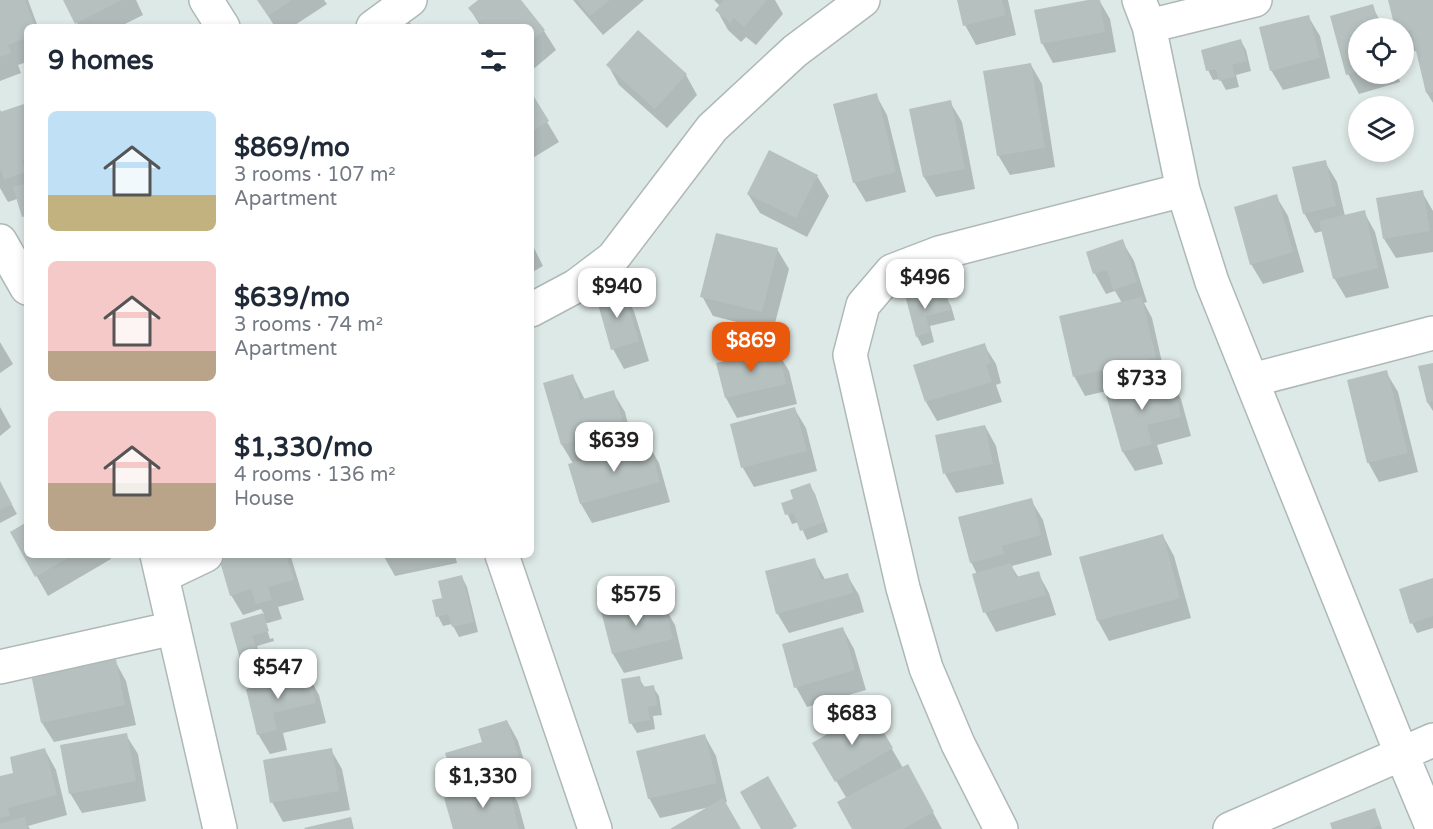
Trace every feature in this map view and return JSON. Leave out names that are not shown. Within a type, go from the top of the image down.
[{"type":"street","points":[[206,0],[221,24]]},
{"type":"street","points":[[377,24],[410,0]]},
{"type":"street","points":[[534,308],[576,286],[613,258],[712,128],[795,51],[863,0]]},
{"type":"street","points":[[1255,0],[1144,13],[1183,190],[1212,282],[1433,829]]},
{"type":"street","points":[[1001,829],[958,744],[926,668],[903,588],[850,355],[863,305],[892,271],[939,252],[1183,190]]},
{"type":"street","points":[[0,241],[24,283]]},
{"type":"street","points":[[1252,380],[1433,333]]},
{"type":"street","points":[[192,558],[159,565],[220,829]]},
{"type":"street","points":[[503,558],[595,829]]},
{"type":"street","points":[[0,667],[174,628]]},
{"type":"street","points":[[1230,829],[1433,740]]},
{"type":"building","points":[[0,0],[25,0],[34,24],[24,24],[24,39],[8,45],[11,53],[0,57]]},
{"type":"building","points":[[63,0],[122,0],[75,24]]},
{"type":"building","points":[[257,0],[292,0],[268,16]]},
{"type":"building","points":[[478,0],[521,0],[545,30],[534,39],[534,24],[481,24],[468,8]]},
{"type":"building","points":[[577,0],[610,0],[590,16]]},
{"type":"building","points":[[724,0],[767,0],[744,27],[734,18],[730,23],[715,10]]},
{"type":"building","points":[[957,0],[1002,0],[1006,15],[963,26]]},
{"type":"building","points":[[1100,0],[1105,32],[1041,44],[1034,10]]},
{"type":"building","points":[[1388,0],[1433,0],[1433,92],[1426,93],[1414,43],[1414,18],[1392,18]]},
{"type":"building","points":[[1373,4],[1377,18],[1348,18],[1348,74],[1346,75],[1330,16]]},
{"type":"building","points":[[1309,15],[1320,58],[1270,71],[1259,27]]},
{"type":"building","points":[[638,30],[687,74],[655,109],[606,65]]},
{"type":"building","points":[[1241,39],[1247,61],[1232,65],[1235,77],[1219,81],[1216,69],[1206,71],[1201,50]]},
{"type":"building","points":[[1031,63],[1045,148],[997,156],[983,71]]},
{"type":"building","points":[[877,93],[896,172],[853,183],[833,104]]},
{"type":"building","points":[[534,97],[549,121],[534,130]]},
{"type":"building","points":[[951,100],[965,169],[923,177],[909,109]]},
{"type":"building","points":[[24,104],[24,160],[22,161],[24,173],[4,180],[0,171],[0,112]]},
{"type":"building","points":[[769,150],[818,175],[796,218],[747,194]]},
{"type":"building","points":[[1326,160],[1336,206],[1303,214],[1292,167]]},
{"type":"building","points":[[24,184],[24,217],[22,217],[13,187]]},
{"type":"building","points":[[1423,190],[1430,231],[1383,239],[1376,198]]},
{"type":"building","points":[[1277,194],[1293,252],[1250,265],[1234,207]]},
{"type":"building","points":[[1365,210],[1378,268],[1333,279],[1319,221]]},
{"type":"building","points":[[716,233],[778,248],[762,312],[700,297]]},
{"type":"building","points":[[1123,239],[1137,282],[1113,290],[1107,270],[1093,274],[1086,252]]},
{"type":"building","points":[[623,289],[639,341],[611,350],[596,297]]},
{"type":"building","points":[[923,290],[925,300],[946,294],[951,310],[926,316],[930,332],[916,337],[905,295]]},
{"type":"building","points":[[1142,297],[1156,358],[1073,377],[1059,316]]},
{"type":"building","points":[[985,343],[991,363],[986,365],[992,382],[925,402],[913,365]]},
{"type":"building","points":[[778,349],[786,384],[725,398],[716,363]]},
{"type":"building","points":[[1433,363],[1433,402],[1427,403],[1418,366]]},
{"type":"building","points":[[1387,370],[1408,453],[1367,463],[1347,380]]},
{"type":"building","points":[[573,374],[580,400],[614,390],[624,428],[561,445],[543,383]]},
{"type":"building","points":[[1171,377],[1181,417],[1147,425],[1152,444],[1122,452],[1106,395]]},
{"type":"building","points":[[795,407],[807,451],[741,468],[730,424]]},
{"type":"building","points":[[985,425],[993,464],[943,474],[935,435]]},
{"type":"building","points":[[649,442],[660,482],[580,504],[568,464]]},
{"type":"building","points":[[0,481],[12,504],[0,510]]},
{"type":"building","points":[[810,483],[824,522],[800,531],[794,513],[785,515],[781,503],[793,499],[790,490]]},
{"type":"building","points":[[1032,498],[1041,535],[1002,546],[1004,554],[970,563],[958,517]]},
{"type":"building","points":[[24,524],[24,557],[10,532]]},
{"type":"building","points":[[1163,534],[1180,598],[1097,621],[1079,557]]},
{"type":"building","points":[[24,558],[68,558],[35,577]]},
{"type":"building","points":[[219,558],[287,558],[294,580],[268,587],[272,600],[256,604],[251,589],[230,596]]},
{"type":"building","points":[[815,558],[821,580],[848,573],[853,593],[776,614],[765,571]]},
{"type":"building","points":[[1011,563],[1016,577],[1039,571],[1046,595],[983,613],[972,574]]},
{"type":"building","points":[[462,575],[474,622],[452,627],[448,614],[436,617],[432,600],[442,598],[438,581]]},
{"type":"building","points":[[1433,578],[1433,616],[1410,624],[1399,589]]},
{"type":"building","points":[[638,601],[640,610],[664,604],[673,639],[612,654],[601,611]]},
{"type":"building","points":[[263,613],[269,631],[252,636],[258,654],[240,659],[230,623]]},
{"type":"building","points":[[843,627],[855,670],[794,688],[782,644]]},
{"type":"building","points":[[90,652],[92,664],[116,659],[125,705],[41,723],[31,674]]},
{"type":"building","points":[[309,674],[316,703],[273,713],[277,730],[257,735],[246,689]]},
{"type":"building","points":[[640,676],[642,687],[654,685],[657,705],[648,707],[650,720],[629,724],[621,679]]},
{"type":"building","points":[[870,709],[893,748],[835,782],[812,743]]},
{"type":"building","points":[[507,720],[519,757],[453,778],[445,753],[482,742],[478,729]]},
{"type":"building","points":[[127,733],[136,781],[69,794],[60,745]]},
{"type":"building","points":[[705,734],[717,783],[648,799],[636,751]]},
{"type":"building","points":[[45,748],[57,795],[8,808],[10,816],[0,818],[0,776],[13,773],[10,757]]},
{"type":"building","points":[[332,748],[339,791],[270,803],[263,760]]},
{"type":"building","points":[[908,764],[934,812],[903,829],[852,829],[837,802]]},
{"type":"building","points":[[768,776],[797,826],[792,829],[761,829],[740,792]]},
{"type":"building","points":[[507,781],[519,829],[453,829],[444,798]]},
{"type":"building","points":[[723,798],[741,829],[670,829]]},
{"type":"building","points":[[1375,808],[1380,825],[1371,829],[1332,829],[1330,823]]},
{"type":"building","points":[[25,817],[28,829],[0,829],[0,823]]},
{"type":"building","points":[[351,817],[354,829],[304,828]]}]
